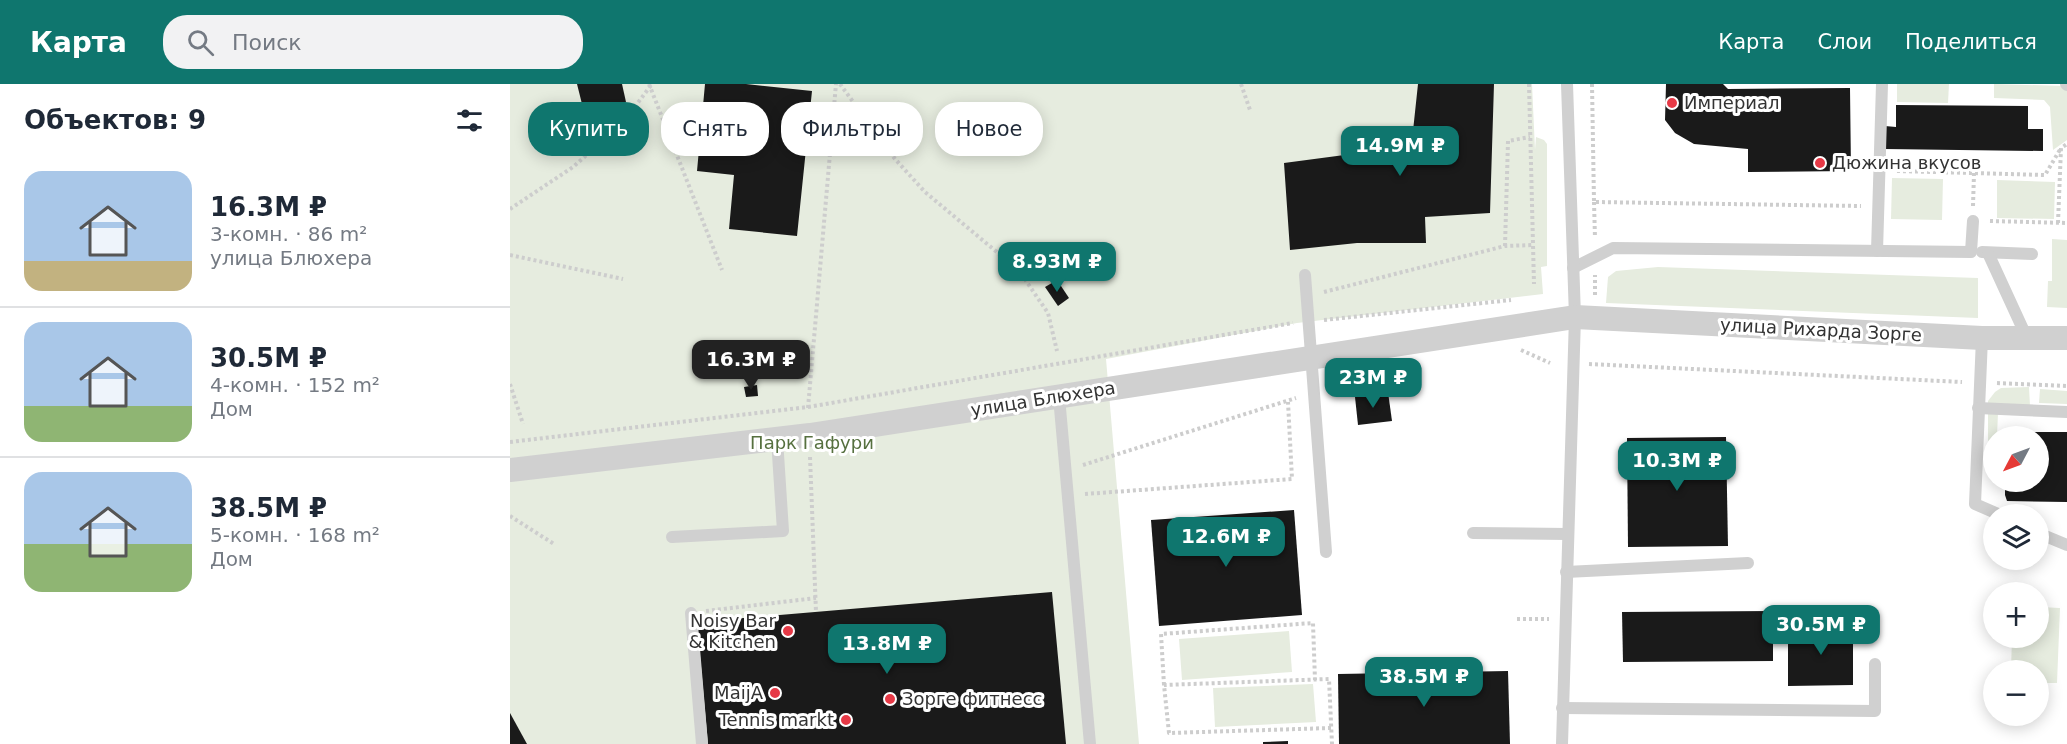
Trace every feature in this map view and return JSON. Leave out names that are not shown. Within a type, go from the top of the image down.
[{"type":"street","name":"улица Рихарда Зорге","points":[[1585,318],[1982,338],[2067,338]]},
{"type":"street","name":"улица Блюхера","points":[[510,470],[810,435],[1585,318]]},
{"type":"lane","points":[[1562,744],[1568,534],[1585,318],[1573,268],[1567,84]]},
{"type":"lane","points":[[1877,251],[1881,84]]},
{"type":"lane","points":[[1971,252],[1973,220]]},
{"type":"lane","points":[[1573,268],[1613,248],[2032,254]]},
{"type":"lane","points":[[1988,253],[2027,338]]},
{"type":"lane","points":[[1305,275],[1326,552]]},
{"type":"lane","points":[[1982,338],[1975,504],[1983,507]]},
{"type":"lane","points":[[1059,396],[1090,744]]},
{"type":"lane","points":[[1978,408],[2067,411]]},
{"type":"lane","points":[[672,537],[783,531],[777,439]]},
{"type":"lane","points":[[1473,533],[1568,534]]},
{"type":"lane","points":[[2049,537],[2067,545]]},
{"type":"lane","points":[[1566,572],[1749,563]]},
{"type":"lane","points":[[692,613],[702,744]]},
{"type":"lane","points":[[1562,708],[1875,711],[1875,664]]},
{"type":"path","points":[[838,84],[895,159],[925,192],[999,253],[1024,278],[1048,313],[1056,351]]},
{"type":"path","points":[[816,612],[808,407],[838,84]]},
{"type":"path","points":[[1241,84],[1250,110]]},
{"type":"path","points":[[1529,84],[1534,284]]},
{"type":"path","points":[[1585,318],[1596,256],[1592,84]]},
{"type":"path","points":[[510,209],[573,167],[621,125],[650,85]]},
{"type":"path","points":[[650,85],[722,270]]},
{"type":"path","points":[[1505,246],[1508,141],[1530,138]]},
{"type":"path","points":[[1886,170],[2045,175],[2061,148],[2067,144]]},
{"type":"path","points":[[2058,223],[2061,148]]},
{"type":"path","points":[[1974,173],[1973,220],[2067,223]]},
{"type":"path","points":[[1594,202],[1877,206]]},
{"type":"path","points":[[1307,297],[1505,246],[1533,245]]},
{"type":"path","points":[[510,255],[624,279]]},
{"type":"path","points":[[510,442],[808,407],[1309,322],[1516,300]]},
{"type":"path","points":[[1519,349],[1550,363]]},
{"type":"path","points":[[1586,364],[2067,386]]},
{"type":"path","points":[[1066,470],[1314,392],[1417,367]]},
{"type":"path","points":[[510,384],[523,424]]},
{"type":"path","points":[[1068,495],[1292,478],[1288,402]]},
{"type":"path","points":[[510,516],[554,544]]},
{"type":"path","points":[[692,613],[816,598]]},
{"type":"path","points":[[1517,619],[1565,619]]},
{"type":"path","points":[[1315,680],[1312,624],[1161,634],[1169,734],[1331,728]]},
{"type":"path","points":[[1164,685],[1329,679],[1332,744]]},
{"type":"green space","name":"Парк Гафури","points":[[510,84],[1532,84],[1535,150],[1536,137],[1547,144],[1547,266],[1541,267],[1543,294],[1297,323],[1106,359],[1139,744],[510,744]]},
{"type":"green space","points":[[1897,84],[1949,84],[1948,103],[1897,102]]},
{"type":"green space","points":[[1994,84],[2064,86],[2067,91],[2067,140],[2053,150],[2050,107],[2044,100],[1994,98]]},
{"type":"green space","points":[[1892,178],[1943,179],[1942,220],[1891,219]]},
{"type":"green space","points":[[1997,180],[2055,182],[2054,219],[1997,218]]},
{"type":"green space","points":[[2052,239],[2067,240],[2067,308],[2047,307],[2048,281],[2052,281]]},
{"type":"green space","points":[[1658,267],[1978,278],[1978,318],[1606,303],[1608,277],[1616,271]]},
{"type":"green space","points":[[2029,387],[2030,406],[1998,413],[1997,426],[1988,426],[1988,401],[2001,388]]},
{"type":"green space","points":[[2040,389],[2067,391],[2067,404],[2039,403]]},
{"type":"green space","points":[[2049,607],[2060,608],[2057,683],[2049,683],[2049,660],[2011,660],[2012,648],[2049,648]]},
{"type":"green space","points":[[1289,631],[1292,672],[1182,680],[1179,639]]},
{"type":"green space","points":[[1313,684],[1316,722],[1215,727],[1213,688]]},
{"type":"building","points":[[577,84],[622,84],[626,102],[582,102]]},
{"type":"building","points":[[705,84],[746,84],[812,91],[811,102],[781,102],[781,156],[805,156],[797,236],[729,229],[734,175],[697,171],[698,156],[769,156],[769,102],[703,102]]},
{"type":"building","points":[[1418,84],[1494,84],[1490,213],[1425,217],[1426,243],[1357,243],[1290,250],[1284,163],[1352,154],[1410,159]]},
{"type":"building","points":[[1666,84],[1723,84],[1728,89],[1850,88],[1851,171],[1748,172],[1748,149],[1694,144],[1675,133],[1665,120]]},
{"type":"building","points":[[1896,105],[2028,106],[2028,129],[2043,129],[2043,151],[1885,149],[1885,126],[1896,127]]},
{"type":"building","points":[[1057,280],[1069,298],[1058,306],[1045,287]]},
{"type":"building","points":[[757,385],[758,396],[746,397],[744,387]]},
{"type":"building","points":[[1388,392],[1392,421],[1358,425],[1355,397]]},
{"type":"building","points":[[2049,432],[2067,432],[2067,502],[2007,501],[2005,492],[2049,492]]},
{"type":"building","points":[[1726,437],[1728,546],[1628,547],[1627,438]]},
{"type":"building","points":[[1294,510],[1302,615],[1159,626],[1151,520]]},
{"type":"building","points":[[1052,592],[1066,744],[708,744],[697,622]]},
{"type":"building","points":[[1773,611],[1773,661],[1623,662],[1622,612]]},
{"type":"building","points":[[1853,625],[1853,685],[1788,686],[1788,626]]},
{"type":"building","points":[[1508,671],[1510,744],[1339,744],[1338,674]]},
{"type":"building","points":[[510,713],[527,744],[510,744]]},
{"type":"building","points":[[1288,741],[1288,744],[1263,744],[1263,742]]},
{"type":"place","name":"Империал","points":[[1672,103]]},
{"type":"place","name":"Дюжина вкусов","points":[[1820,163]]},
{"type":"place","name":"Noisy Bar & Kitchen","points":[[788,631]]},
{"type":"place","name":"MaijA","points":[[775,693]]},
{"type":"place","name":"Зорге фитнесс","points":[[890,699]]},
{"type":"place","name":"Tennis markt","points":[[846,720]]}]
